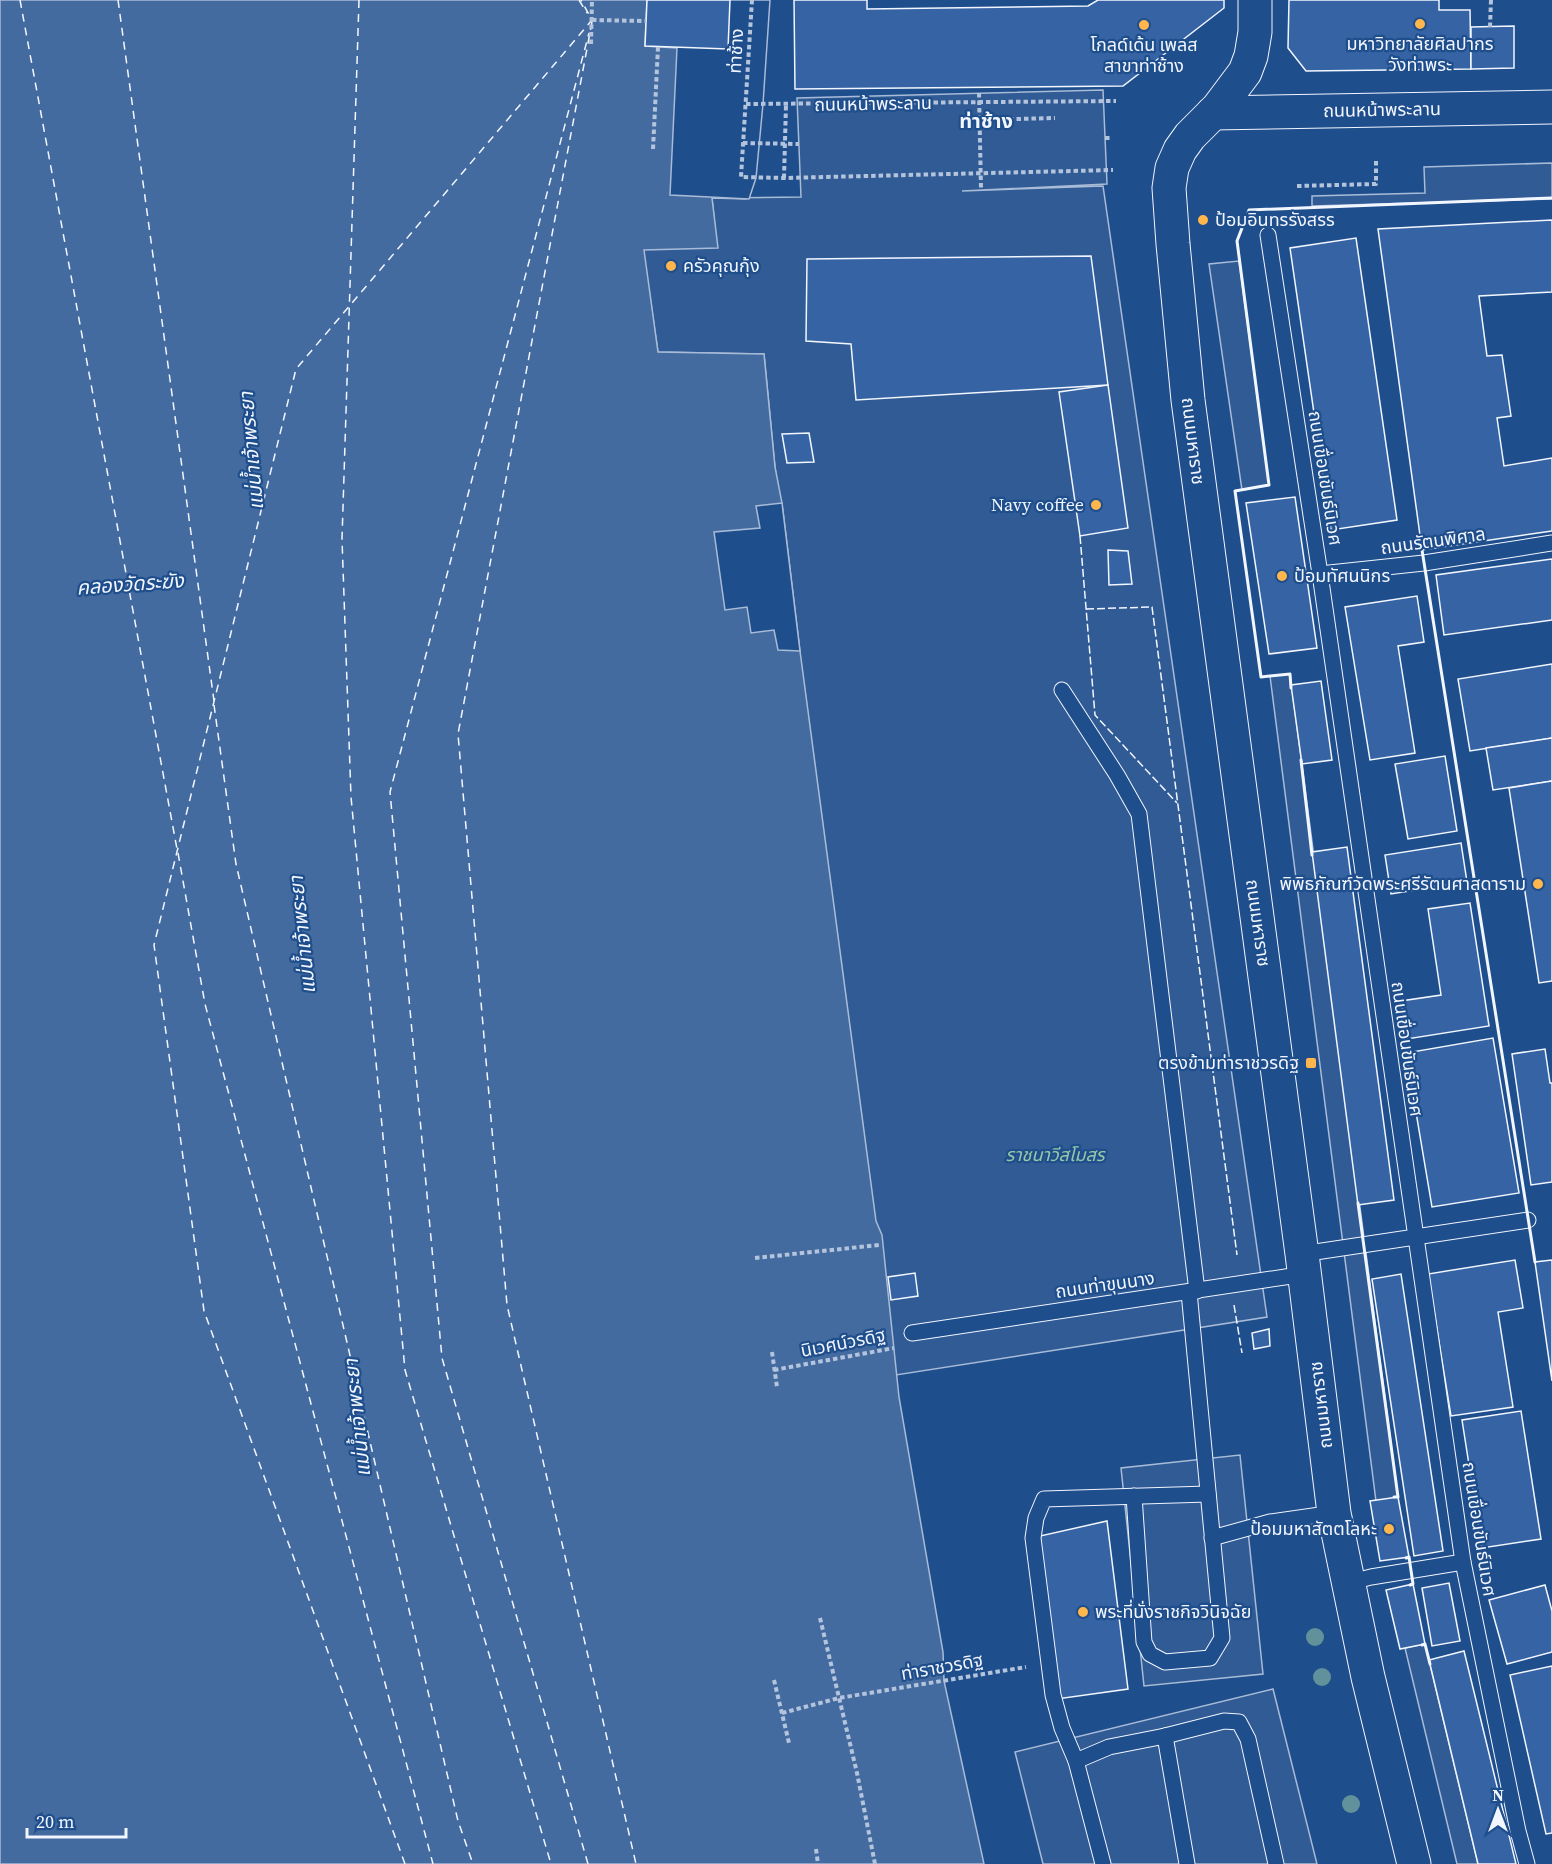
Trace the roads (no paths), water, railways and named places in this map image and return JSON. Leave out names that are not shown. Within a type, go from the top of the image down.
[{"type":"street","name":"ถนนมหาราช","points":[[1255,0],[1255,32],[1248,64],[1236,86],[1180,150],[1172,168],[1169,188],[1188,400],[1334,1513],[1368,1677],[1414,1864]]},
{"type":"street","name":"ถนนหน้าพระลาน","points":[[1213,113],[1552,107]]},
{"type":"lane","name":"ถนนเขื่อนขันธ์นิเวศ","points":[[1268,236],[1320,574],[1462,1562],[1518,1831],[1527,1864]]},
{"type":"lane","name":"ถนนรัตนพิศาล","points":[[1320,574],[1424,563],[1552,543]]},
{"type":"lane","points":[[1062,690],[1112,767],[1139,814],[1193,1291],[1208,1494],[1222,1638],[1210,1658],[1165,1662],[1150,1654],[1144,1642],[1134,1496]]},
{"type":"lane","name":"ถนนท่าขุนนาง","points":[[912,1333],[1193,1291],[1415,1237],[1528,1220]]},
{"type":"lane","points":[[1103,1864],[1076,1761],[1062,1728],[1053,1695],[1033,1538],[1036,1518],[1044,1499],[1208,1494]]},
{"type":"lane","points":[[1212,1538],[1270,1522],[1334,1513]]},
{"type":"lane","points":[[1347,1583],[1462,1562]]},
{"type":"lane","points":[[1076,1761],[1109,1747],[1224,1721],[1239,1722],[1248,1740],[1276,1864]]},
{"type":"lane","points":[[1165,1736],[1187,1864]]},
{"type":"water","points":[[0,0],[767,0],[746,199],[712,198],[718,248],[644,250],[658,352],[764,354],[775,467],[782,503],[876,1221],[882,1235],[899,1397],[943,1652],[944,1681],[984,1864],[0,1864]]},
{"type":"place","name":"มหาวิทยาลัยศิลปากร วังท่าพระ","points":[[1420,24]]},
{"type":"place","name":"โกลด์เด้น เพลส สาขาท่าช้าง","points":[[1144,25]]},
{"type":"place","name":"ป้อมอินทรรังสรร","points":[[1203,220]]},
{"type":"place","name":"ครัวคุณกุ้ง","points":[[671,266]]},
{"type":"place","name":"Navy coffee","points":[[1096,505]]},
{"type":"place","name":"ป้อมทัศนนิกร","points":[[1282,576]]},
{"type":"place","name":"พิพิธภัณฑ์วัดพระศรีรัตนศาสดาราม","points":[[1538,884]]},
{"type":"place","name":"ตรงข้ามท่าราชวรดิฐ","points":[[1311,1063]]},
{"type":"place","name":"ป้อมมหาสัตตโลหะ","points":[[1389,1529]]},
{"type":"place","name":"พระที่นั่งราชกิจวินิจฉัย","points":[[1083,1612]]},
{"type":"district","name":"ท่าช้าง","points":[[986,121]]},
{"type":"water label","name":"แม่น้ำเจ้าพระยา","points":[[251,451]]},
{"type":"water label","name":"คลองวัดระฆัง","points":[[130,584]]},
{"type":"water label","name":"แม่น้ำเจ้าพระยา","points":[[302,935]]},
{"type":"water label","name":"แม่น้ำเจ้าพระยา","points":[[357,1418]]},
{"type":"park label","name":"ราชนาวีสโมสร","points":[[1055,1155]]}]
